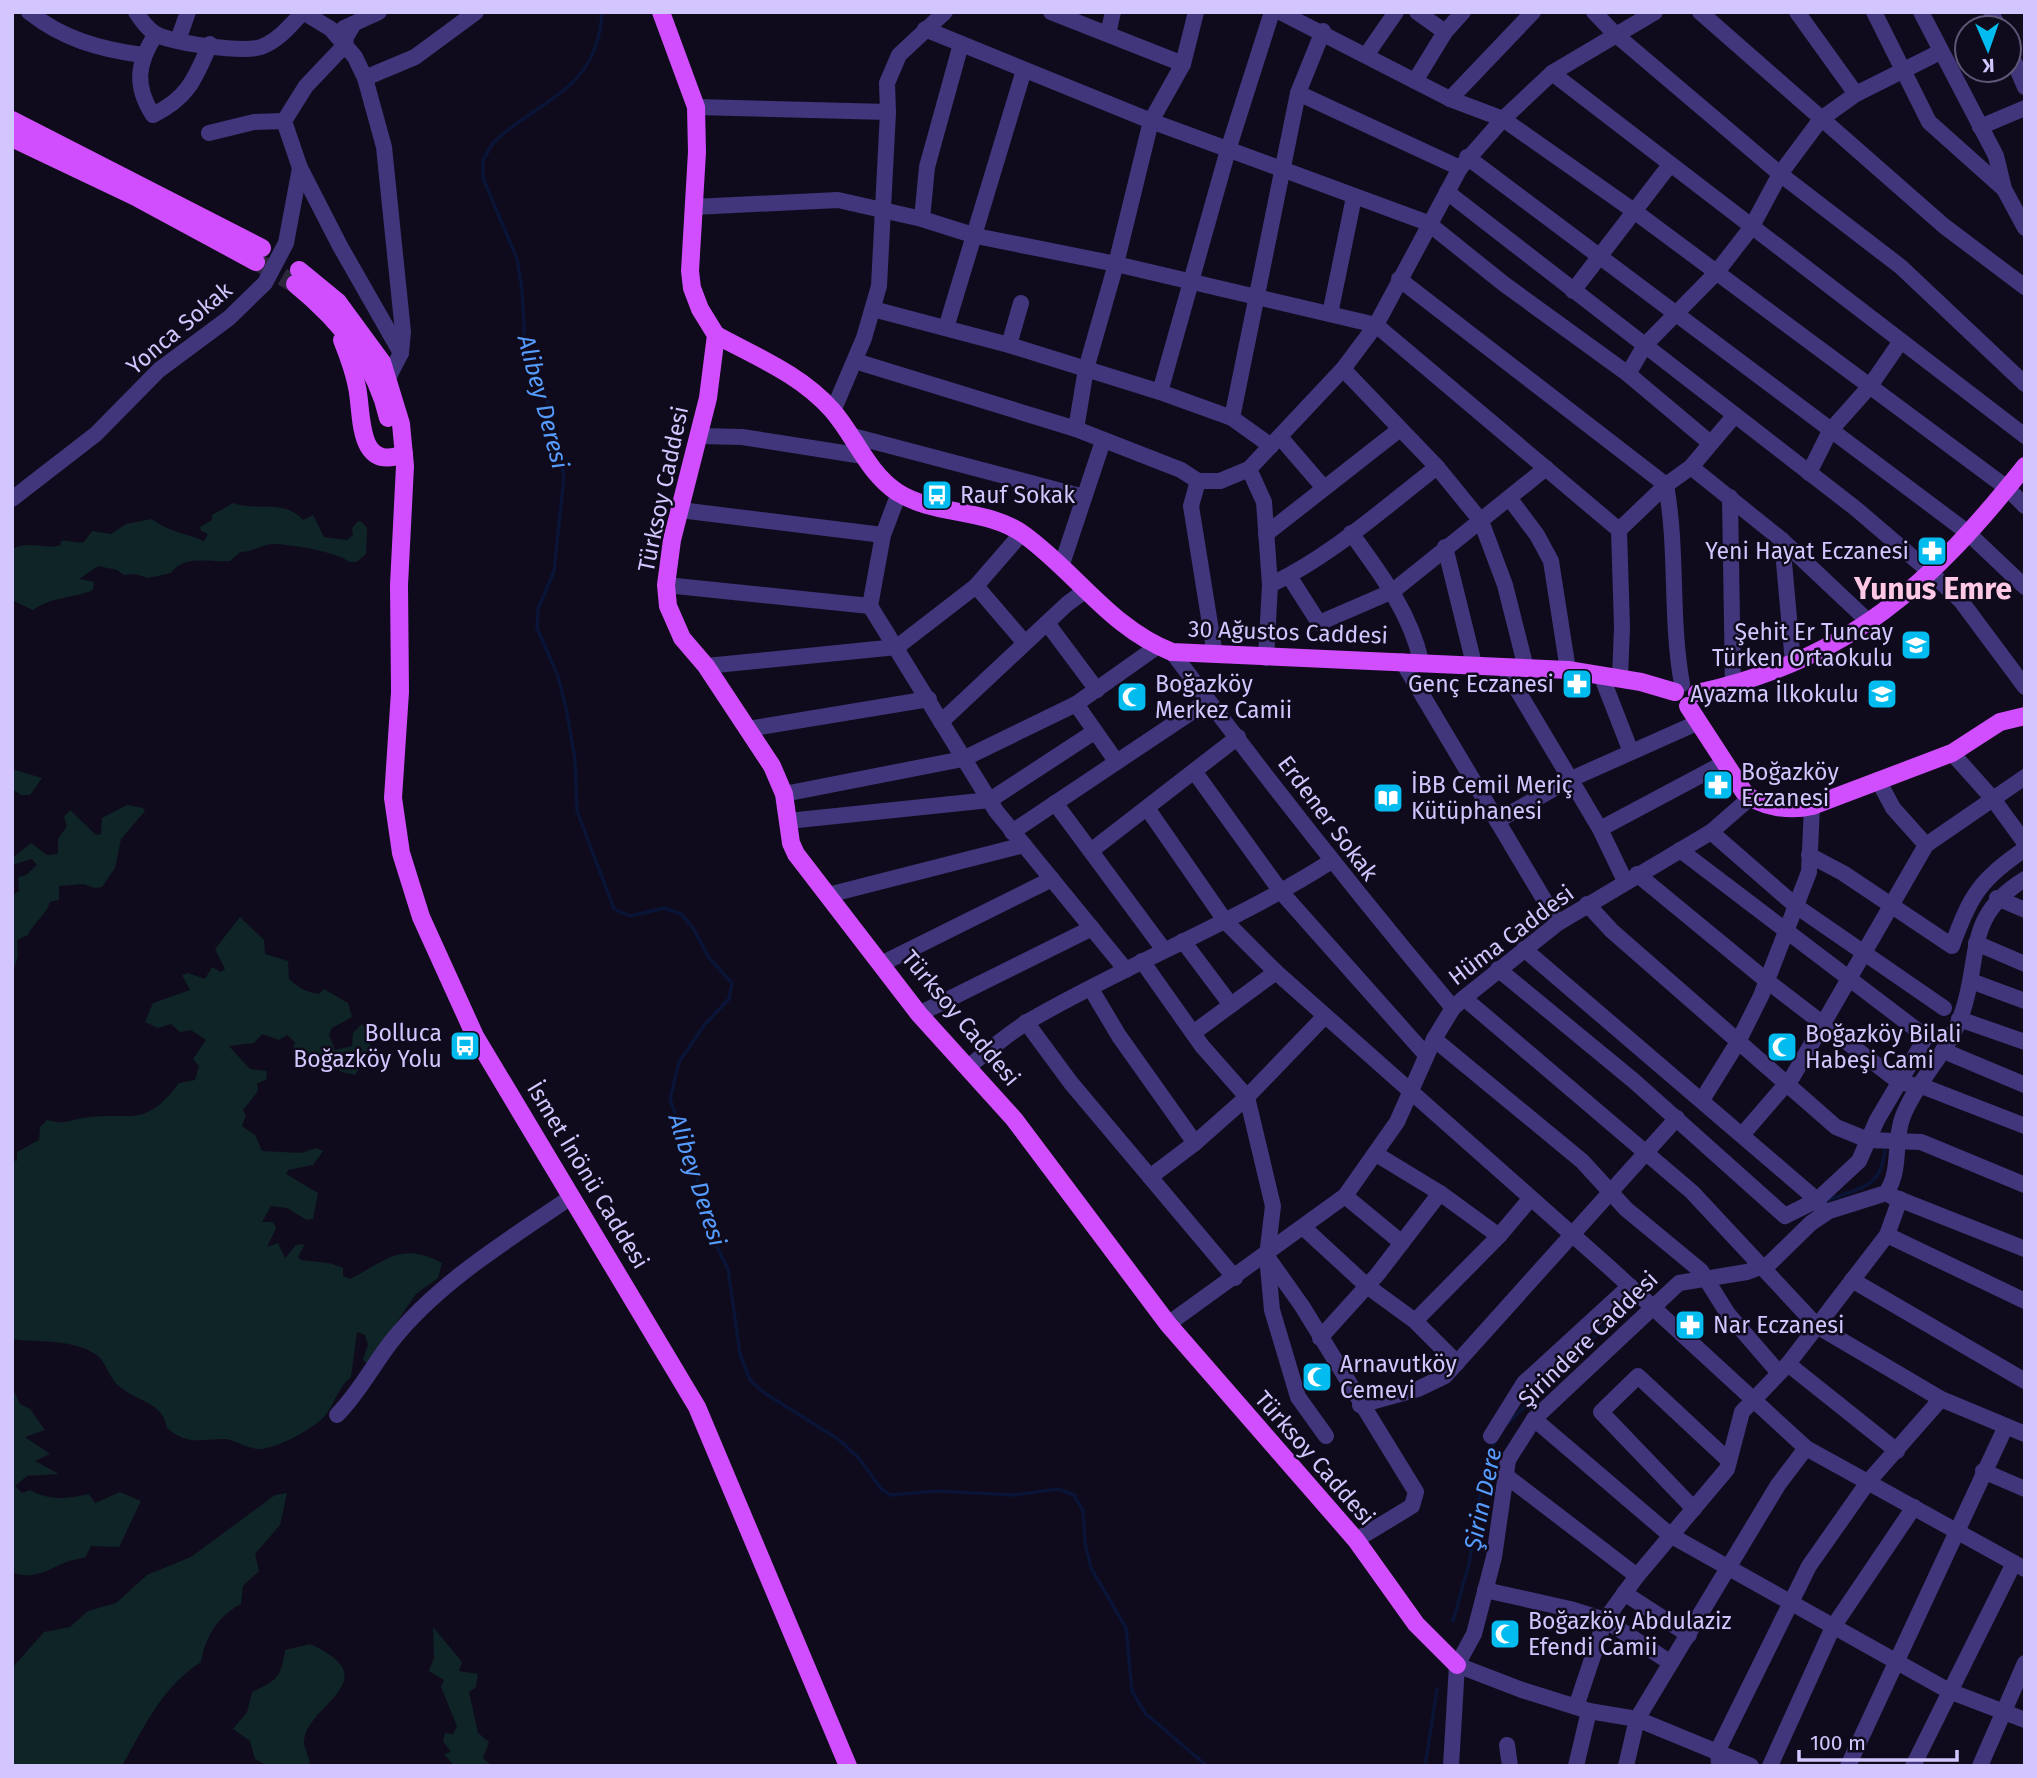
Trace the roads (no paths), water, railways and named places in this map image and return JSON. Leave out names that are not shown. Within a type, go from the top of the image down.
[{"type":"main road","points":[[661,12],[690,83],[696,107],[692,288],[700,309],[716,335]]},
{"type":"main road","points":[[12,120],[259,255],[12,138]]},
{"type":"main road","points":[[297,277],[338,302],[382,362],[384,383],[297,277]]},
{"type":"main road","points":[[332,317],[355,380],[365,441],[373,452],[398,456]]},
{"type":"main road","name":"30 Ağustos Caddesi","points":[[716,335],[801,382],[834,411],[863,456],[886,484],[899,493],[992,521],[1022,533],[1118,620],[1165,649],[1215,655],[1421,661],[1568,670],[1620,678],[1685,693],[1732,685],[1793,663],[1870,623],[1931,572],[2025,466]]},
{"type":"main road","name":"Türksoy Caddesi","points":[[716,335],[714,365],[680,510],[666,585],[673,620],[682,638],[706,666],[772,766],[784,794],[791,843],[796,854],[883,963],[919,1014],[969,1066],[1057,1173],[1168,1324],[1356,1540],[1416,1624],[1457,1665]]},
{"type":"main road","name":"İsmet İnönü Caddesi","points":[[384,383],[401,424],[398,456],[400,692],[393,798],[401,853],[421,917],[475,1036],[697,1407],[848,1766]]},
{"type":"main road","points":[[1685,693],[1724,763],[1750,798],[1791,809],[1812,806],[1952,754],[2000,722],[2025,716]]},
{"type":"street","points":[[29,12],[68,37],[94,47],[142,55]]},
{"type":"street","points":[[136,12],[143,23],[156,34],[241,50],[261,47],[280,36],[303,12],[331,29],[345,45],[365,78],[384,147],[403,332],[401,353],[384,383]]},
{"type":"street","points":[[178,40],[188,12]]},
{"type":"street","points":[[331,29],[353,25],[379,12]]},
{"type":"street","points":[[365,78],[415,57],[476,12]]},
{"type":"street","points":[[834,411],[855,361],[879,286],[888,112],[887,83],[899,55],[945,12]]},
{"type":"street","points":[[1051,12],[1183,64]]},
{"type":"street","points":[[1108,34],[1113,12]]},
{"type":"street","points":[[1076,429],[1086,369],[1116,264],[1151,121],[1183,64],[1196,12]]},
{"type":"street","points":[[1160,392],[1228,150],[1272,12]]},
{"type":"street","points":[[1280,12],[1367,54],[1450,99],[1503,119],[1634,211],[2007,488],[2025,506]]},
{"type":"street","points":[[1367,54],[1396,12]]},
{"type":"street","points":[[1417,12],[1445,32]]},
{"type":"street","points":[[1415,81],[1445,32],[1463,12]]},
{"type":"street","points":[[1450,99],[1533,12]]},
{"type":"street","points":[[1594,12],[1615,34],[1780,174],[1900,267],[2025,384]]},
{"type":"street","points":[[855,361],[1076,429],[1181,470],[1198,481],[1220,481],[1249,469],[1343,369],[1376,326],[1428,223],[1464,162],[1503,119],[1552,73],[1655,12]]},
{"type":"street","points":[[1700,12],[1821,119],[1884,169],[1944,226],[2025,288]]},
{"type":"street","points":[[1797,12],[1856,94]]},
{"type":"street","points":[[1874,12],[1930,122],[2004,189]]},
{"type":"street","points":[[1921,12],[1996,156],[2004,189],[2025,228]]},
{"type":"street","points":[[284,121],[306,86],[345,45],[353,25]]},
{"type":"street","points":[[925,29],[1151,121],[1428,223],[1504,284],[1628,374],[1709,442]]},
{"type":"street","points":[[1231,418],[1298,93],[1323,32]]},
{"type":"street","points":[[156,34],[142,55],[141,97],[153,115],[176,104],[195,79],[210,44]]},
{"type":"street","points":[[922,219],[927,167],[961,44]]},
{"type":"street","points":[[1628,374],[1645,345],[1716,273],[1751,228],[1780,174],[1821,119],[1856,94],[1940,52]]},
{"type":"street","points":[[946,328],[1024,70]]},
{"type":"street","points":[[1552,73],[1669,166],[2025,436]]},
{"type":"street","points":[[1298,93],[1464,162],[1599,256],[1968,532],[2025,587]]},
{"type":"street","points":[[696,107],[888,112]]},
{"type":"street","points":[[1980,127],[2025,108]]},
{"type":"street","points":[[284,121],[300,168],[340,246],[401,353]]},
{"type":"street","points":[[209,133],[254,122],[284,121]]},
{"type":"street","points":[[1573,291],[1669,166]]},
{"type":"street","name":"Yonca Sokak","points":[[12,499],[96,433],[159,370],[229,318],[265,283],[286,243],[300,168]]},
{"type":"street","points":[[1447,192],[1855,508],[1931,572],[1961,601],[2025,687]]},
{"type":"street","points":[[1330,314],[1354,197]]},
{"type":"street","points":[[694,207],[838,200],[922,219],[976,236],[1116,264],[1376,326],[1619,530],[1622,627],[1620,678]]},
{"type":"street","points":[[1399,279],[1666,485],[1673,534],[1675,645],[1685,693]]},
{"type":"street","points":[[1009,345],[1021,303]]},
{"type":"street","points":[[873,309],[1009,345],[1160,392],[1231,418],[1275,441],[1324,488]]},
{"type":"street","points":[[1809,473],[1830,431],[1870,386],[1901,341]]},
{"type":"street","points":[[1343,369],[1437,467],[1481,521],[1510,604],[1526,668]]},
{"type":"street","points":[[1619,530],[1666,485],[1691,467],[1709,442],[1735,415]]},
{"type":"street","points":[[1266,534],[1400,429]]},
{"type":"street","points":[[849,435],[1084,497]]},
{"type":"street","points":[[699,436],[742,437],[863,456]]},
{"type":"street","points":[[1062,567],[1103,440]]},
{"type":"street","points":[[1270,585],[1289,576],[1351,533],[1437,467]]},
{"type":"street","points":[[1691,467],[1782,540],[1870,623]]},
{"type":"street","points":[[1289,576],[1319,623],[1393,591],[1546,468]]},
{"type":"street","points":[[1249,469],[1264,502],[1270,585],[1266,658]]},
{"type":"street","points":[[1198,481],[1191,506],[1215,655]]},
{"type":"street","points":[[899,493],[883,535],[870,606],[929,699],[963,759],[1012,832],[1126,970]]},
{"type":"street","points":[[1730,497],[1732,685]]},
{"type":"street","points":[[1510,499],[1537,535],[1551,561],[1568,670]]},
{"type":"street","points":[[680,510],[883,535]]},
{"type":"street","points":[[706,666],[897,647],[976,586],[1022,533]]},
{"type":"street","points":[[1351,533],[1393,591],[1416,639],[1421,661]]},
{"type":"street","points":[[1782,540],[1793,663]]},
{"type":"street","points":[[1445,547],[1474,664]]},
{"type":"street","points":[[666,585],[870,606]]},
{"type":"street","points":[[976,586],[1025,643]]},
{"type":"street","points":[[941,722],[1086,590]]},
{"type":"street","points":[[1047,623],[1097,690]]},
{"type":"street","points":[[784,794],[963,759],[1076,704],[1165,649]]},
{"type":"street","name":"Erdener Sokak","points":[[1165,649],[1238,737],[1330,862],[1459,1003],[1692,1192],[1759,1268],[1817,1326],[1941,1399],[2025,1434]]},
{"type":"street","points":[[1402,661],[1558,923]]},
{"type":"street","points":[[1503,666],[1539,723],[1569,780],[1631,878],[1899,1082],[1921,1086],[2025,1126]]},
{"type":"street","points":[[1601,675],[1631,752]]},
{"type":"street","points":[[748,729],[929,699]]},
{"type":"street","points":[[1012,832],[1209,701]]},
{"type":"street","points":[[1076,704],[1116,761]]},
{"type":"street","points":[[1497,821],[1569,780],[1699,722]]},
{"type":"street","points":[[788,821],[990,800],[1094,732]]},
{"type":"street","points":[[1092,849],[1238,737]]},
{"type":"street","points":[[1952,754],[1993,799],[2025,843]]},
{"type":"street","points":[[1600,830],[1724,763]]},
{"type":"street","points":[[1194,771],[1282,893],[1426,1055]]},
{"type":"street","points":[[1742,1135],[1785,1085],[1824,1023],[1926,845],[2025,777]]},
{"type":"street","points":[[1878,780],[1893,808],[1926,845]]},
{"type":"street","name":"Hüma Caddesi","points":[[1168,1324],[1267,1256],[1345,1196],[1376,1154],[1412,1093],[1434,1039],[1459,1003],[1558,923],[1710,832],[1750,798]]},
{"type":"street","points":[[1055,803],[1092,849],[1164,950]]},
{"type":"street","points":[[1702,1100],[1738,1042],[1787,931],[1809,872],[1812,806]]},
{"type":"street","points":[[1147,808],[1226,922],[1276,972],[1630,1286],[1806,1448],[2019,1566],[1949,1691],[1913,1766]]},
{"type":"street","points":[[1710,832],[1796,906],[1865,951],[1944,1008]]},
{"type":"street","points":[[828,895],[1024,845]]},
{"type":"street","points":[[1809,855],[1952,946],[1967,906],[1985,879],[2025,849]]},
{"type":"street","points":[[1498,970],[1677,1118],[1785,1216],[1820,1207],[1859,1161],[1899,1082],[1926,1037],[1680,850]]},
{"type":"street","points":[[969,1066],[1027,1023],[1142,961],[1282,893],[1330,862]]},
{"type":"street","points":[[883,963],[1052,879]]},
{"type":"street","points":[[1576,1766],[1582,1709],[1605,1620],[1670,1535],[1727,1469],[1742,1412],[1783,1369],[1887,1235],[1897,1139],[1903,1116],[1944,1051],[1959,1019],[1971,981],[1976,943],[1986,916],[1997,898],[2025,879]]},
{"type":"street","points":[[1997,898],[2025,910]]},
{"type":"street","points":[[1587,904],[1612,931],[1836,1127],[1868,1140],[1921,1142],[2025,1185]]},
{"type":"street","points":[[919,1014],[1091,928]]},
{"type":"street","points":[[1183,941],[1231,1005]]},
{"type":"street","points":[[1976,943],[2025,964]]},
{"type":"street","points":[[1524,948],[1702,1100],[1820,1207]]},
{"type":"street","points":[[1142,961],[1193,1033],[1247,1097],[1273,1206],[1267,1256],[1272,1310],[1284,1358],[1298,1397],[1326,1436]]},
{"type":"street","points":[[1193,1033],[1276,972]]},
{"type":"street","points":[[1971,981],[2025,1001]]},
{"type":"street","points":[[1091,989],[1119,1036],[1195,1143]]},
{"type":"street","points":[[1150,1177],[1195,1143],[1247,1097],[1325,1016]]},
{"type":"street","points":[[1959,1019],[2025,1042]]},
{"type":"street","points":[[1027,1023],[1071,1083],[1235,1278]]},
{"type":"street","points":[[1434,1039],[1582,1161],[1611,1192],[1704,1277],[1728,1314],[1783,1369],[1897,1451]]},
{"type":"street","points":[[1944,1051],[2025,1085]]},
{"type":"street","points":[[1360,1405],[1418,1389],[1445,1376],[1677,1118]]},
{"type":"street","points":[[1376,1154],[1440,1193],[1499,1236]]},
{"type":"street","points":[[1320,1338],[1367,1286],[1440,1193]]},
{"type":"street","points":[[1345,1196],[1402,1243]]},
{"type":"street","points":[[1893,1196],[2025,1249]]},
{"type":"street","name":"Şirindere Caddesi","points":[[1457,1665],[1474,1634],[1494,1556],[1505,1475],[1514,1449],[1534,1419],[1679,1283],[1747,1272],[1778,1258],[1820,1207],[1893,1196]]},
{"type":"street","points":[[337,1415],[360,1392],[392,1342],[435,1297],[497,1248],[571,1197]]},
{"type":"street","points":[[1415,1321],[1499,1236],[1531,1198]]},
{"type":"street","points":[[1304,1228],[1367,1286],[1415,1321],[1457,1363]]},
{"type":"street","points":[[1887,1235],[2025,1301]]},
{"type":"street","points":[[1267,1256],[1417,1495],[1412,1506],[1356,1540]]},
{"type":"street","points":[[1852,1280],[2025,1381]]},
{"type":"street","points":[[1491,1436],[1524,1383],[1630,1286]]},
{"type":"street","points":[[1694,1509],[1601,1412],[1638,1376],[1728,1460]]},
{"type":"street","points":[[1719,1758],[1809,1566],[1868,1482],[1941,1399]]},
{"type":"street","points":[[1534,1419],[1670,1535],[1949,1691],[2025,1720]]},
{"type":"street","points":[[1848,1766],[2006,1426]]},
{"type":"street","points":[[1626,1766],[1636,1719],[1778,1485],[1806,1448]]},
{"type":"street","points":[[1983,1471],[2025,1489]]},
{"type":"street","points":[[1505,1475],[1637,1576]]},
{"type":"street","points":[[1770,1766],[1833,1627],[1914,1507]]},
{"type":"street","points":[[1485,1590],[1570,1609],[1605,1620],[1671,1663]]},
{"type":"street","points":[[1625,1593],[1689,1635]]},
{"type":"street","points":[[1980,1766],[2025,1663]]},
{"type":"street","points":[[1451,1766],[1457,1665]]},
{"type":"street","name":"Türksoy Caddesi","points":[[1457,1665],[1582,1709],[1636,1719],[1719,1758],[1751,1766]]},
{"type":"street","points":[[1507,1745],[1510,1766]]},
{"type":"waterway","name":"Alibey Deresi","points":[[602,12],[598,38],[590,59],[578,76],[564,90],[493,143],[483,160],[483,178],[517,259],[522,289],[525,347],[547,398],[564,477],[554,571],[538,609],[537,628],[558,676],[566,708],[575,759],[577,811],[614,909],[630,916],[664,908],[681,914],[693,928],[709,958],[732,983],[729,999],[705,1024],[679,1062],[670,1099],[694,1165],[707,1227],[728,1269],[740,1354],[750,1380],[763,1392],[838,1439],[859,1458],[881,1489],[891,1495],[936,1491],[1014,1495],[1058,1489],[1074,1495],[1083,1511],[1085,1543],[1091,1568],[1126,1628],[1132,1691],[1145,1713],[1207,1766]]},
{"type":"waterway","name":"Şirin Dere","points":[[1826,1201],[1873,1181],[1885,1151]]},
{"type":"waterway","name":"Şirin Dere","points":[[1508,1423],[1628,1303]]},
{"type":"waterway","name":"Şirin Dere","points":[[1453,1621],[1469,1564],[1482,1481],[1495,1440]]},
{"type":"waterway","name":"Şirin Dere","points":[[1425,1766],[1437,1689]]},
{"type":"tunnel","points":[[259,263],[295,284]]},
{"type":"place","name":"Rauf Sokak","points":[[937,495]]},
{"type":"place","name":"Yeni Hayat Eczanesi","points":[[1932,551]]},
{"type":"place","name":"Şehit Er Tuncay Türken Ortaokulu","points":[[1916,645]]},
{"type":"place","name":"Genç Eczanesi","points":[[1577,684]]},
{"type":"place","name":"Ayazma İlkokulu","points":[[1882,694]]},
{"type":"place","name":"Boğazköy Merkez Camii","points":[[1132,697]]},
{"type":"place","name":"Boğazköy Eczanesi","points":[[1718,785]]},
{"type":"place","name":"İBB Cemil Meriç Kütüphanesi","points":[[1388,798]]},
{"type":"place","name":"Bolluca Boğazköy Yolu","points":[[465,1046]]},
{"type":"place","name":"Boğazköy Bilali Habeşi Cami","points":[[1782,1047]]},
{"type":"place","name":"Nar Eczanesi","points":[[1690,1325]]},
{"type":"place","name":"Arnavutköy Cemevi","points":[[1317,1377]]},
{"type":"place","name":"Boğazköy Abdulaziz Efendi Camii","points":[[1505,1634]]},
{"type":"district","name":"Yunus Emre","points":[[1933,589]]}]
